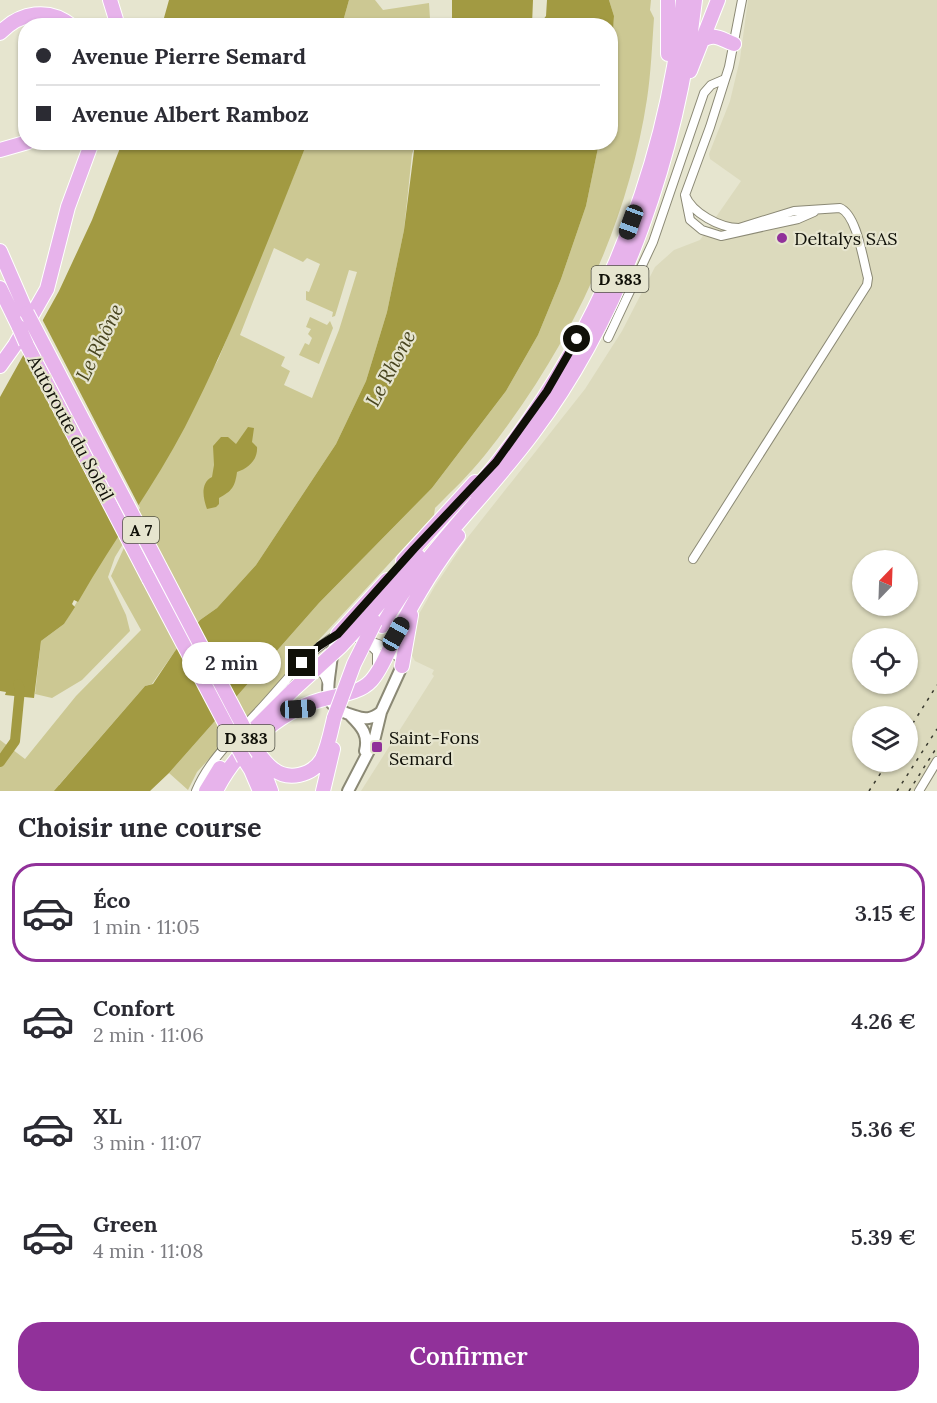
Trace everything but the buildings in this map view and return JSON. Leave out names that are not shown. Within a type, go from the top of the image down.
[{"type":"highway","points":[[108,0],[110,18]]},
{"type":"highway","points":[[108,0],[115,18]]},
{"type":"highway","points":[[668,0],[669,46],[664,81],[669,92]]},
{"type":"highway","name":"D 383","points":[[323,791],[341,716],[358,674],[375,621],[420,553],[480,484],[547,391],[568,356],[623,246],[645,184],[669,92],[683,0]]},
{"type":"highway","name":"D 383","points":[[206,791],[213,777],[226,761],[293,690],[341,646],[375,621],[533,433],[570,376],[634,248],[661,168],[683,78],[695,0]]},
{"type":"highway","points":[[683,78],[692,69],[718,0]]},
{"type":"highway","points":[[23,18],[33,14],[59,18]]},
{"type":"highway","points":[[0,33],[18,20]]},
{"type":"highway","points":[[701,41],[712,35],[734,44]]},
{"type":"highway","points":[[3,146],[18,139]]},
{"type":"highway","points":[[3,146],[18,144]]},
{"type":"highway","points":[[0,366],[15,345],[47,289],[70,200],[89,150]]},
{"type":"highway","name":"Autoroute du Soleil","points":[[0,251],[27,313],[254,747],[271,791]]},
{"type":"highway","name":"Autoroute du Soleil","points":[[0,288],[18,330],[260,791]]},
{"type":"highway","points":[[0,303],[18,330]]},
{"type":"highway","points":[[216,791],[231,767],[260,735],[278,720],[298,709],[362,688],[375,676],[413,605],[446,551],[520,457],[533,433]]},
{"type":"highway","points":[[338,634],[496,462]]},
{"type":"highway","points":[[402,666],[413,605]]},
{"type":"highway","points":[[254,747],[269,766],[277,772],[292,776],[306,773],[314,768],[323,757],[341,716],[317,708],[298,709]]},
{"type":"highway","points":[[244,759],[254,791]]},
{"type":"street","points":[[742,0],[725,79],[685,195],[690,220],[702,230],[722,236],[798,219],[824,209]]},
{"type":"street","points":[[608,338],[652,242],[704,93],[711,85],[725,79]]},
{"type":"street","points":[[685,195],[695,210],[722,226],[730,228],[739,228],[794,211],[840,208],[846,210],[852,220],[868,278],[867,285],[693,559]]},
{"type":"street","points":[[338,634],[332,647],[327,682],[328,698],[341,716],[361,726],[367,745],[361,764]]},
{"type":"street","points":[[196,791],[222,751],[319,646],[338,634],[389,650],[398,656],[402,666],[381,712],[374,741],[348,791]]},
{"type":"street","points":[[365,641],[377,654],[375,676]]},
{"type":"street","points":[[293,674],[303,668],[315,667],[322,672],[327,682]]},
{"type":"street","points":[[341,716],[370,718],[381,712]]},
{"type":"street","points":[[919,791],[937,761]]},
{"type":"shaded area","points":[[349,0],[375,0],[383,10],[429,3],[430,18],[344,18]]},
{"type":"shaded area","points":[[609,0],[651,0],[650,10],[654,18],[648,89],[638,148],[625,196],[589,288],[567,332],[542,375],[479,462],[435,508],[434,515],[197,772],[188,790],[169,773],[319,603],[432,488],[506,391],[538,335],[561,279],[586,206],[598,150],[618,150],[618,18],[614,18]]},
{"type":"shaded area","points":[[748,0],[937,0],[937,755],[914,791],[361,791],[434,676],[432,674],[434,670],[415,661],[411,654],[415,621],[435,586],[468,537],[585,389],[622,331],[655,267],[674,250],[700,240],[741,181],[710,159],[709,154],[730,101],[740,59]]},
{"type":"shaded area","points":[[304,150],[413,150],[404,230],[387,312],[366,381],[336,444],[256,565],[217,608],[200,620],[152,684],[145,686],[59,785],[66,791],[0,791],[0,740],[25,759],[76,696],[141,630],[111,576],[134,526],[115,557],[108,577],[126,615],[130,631],[82,680],[52,698],[35,694],[41,641],[64,624],[218,360]],"holes":[[[274,248],[303,262],[307,258],[320,264],[309,292],[306,291],[306,300],[333,312],[332,317],[335,316],[349,270],[357,272],[339,330],[312,398],[284,385],[290,371],[281,366],[285,357],[240,335]]]},
{"type":"shaded area","points":[[310,317],[327,325],[330,321],[333,328],[319,364],[299,355],[305,343],[309,345],[312,338],[308,334],[311,329],[306,327]]},
{"type":"water","points":[[169,0],[349,0],[344,18],[164,18]]},
{"type":"water","points":[[452,0],[533,0],[532,18],[452,18]]},
{"type":"water","points":[[547,0],[609,0],[614,16],[614,18],[544,18]]},
{"type":"water","points":[[119,150],[304,150],[234,322],[185,427],[160,472],[78,602],[74,600],[72,604],[75,607],[64,624],[41,641],[34,698],[5,695],[6,692],[0,691],[0,397],[59,291],[92,220]]},
{"type":"water","name":"Le Rhone","points":[[414,150],[598,150],[586,206],[561,279],[538,335],[506,391],[432,488],[319,603],[169,773],[150,791],[54,791],[145,686],[153,684],[175,651],[200,620],[217,608],[256,565],[336,444],[366,381],[387,312],[404,230]]},
{"type":"water","points":[[248,427],[254,428],[252,442],[257,447],[257,452],[254,460],[237,472],[234,485],[230,491],[219,498],[219,504],[207,509],[204,487],[212,477],[213,446],[221,437],[228,437],[236,444]]},
{"type":"pier","points":[[41,317],[140,508],[131,523],[32,333]]},
{"type":"waterway","name":"Le Rhône","points":[[0,762],[15,741],[20,689],[18,684]]},
{"type":"railway","points":[[918,715],[937,685]]},
{"type":"railway","points":[[897,791],[937,729]]},
{"type":"railway","points":[[909,791],[937,747]]},
{"type":"railway","points":[[869,791],[881,772]]},
{"type":"place","name":"Deltalys SAS","points":[[782,238]]},
{"type":"place","name":"Saint-Fons Semard","points":[[377,747]]},
{"type":"route","points":[[302,663],[319,646],[338,634],[496,462],[547,391],[577,339]]}]
